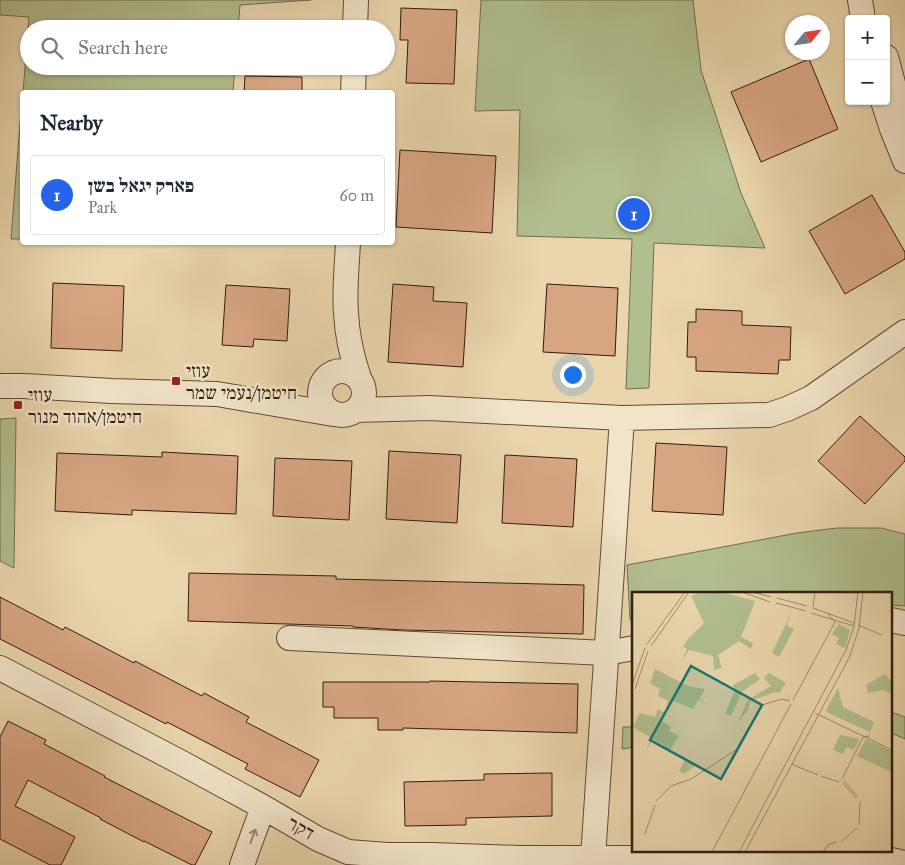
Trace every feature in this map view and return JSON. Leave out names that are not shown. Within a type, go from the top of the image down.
[{"type":"street","points":[[355,20],[356,0]]},
{"type":"street","points":[[860,0],[862,15]]},
{"type":"street","points":[[876,0],[878,15]]},
{"type":"street","points":[[887,60],[905,120]]},
{"type":"street","points":[[353,90],[354,75]]},
{"type":"street","points":[[883,105],[905,160]]},
{"type":"street","points":[[0,386],[216,394],[341,416],[349,414],[356,410],[363,401],[364,393],[354,365],[346,312],[348,245]]},
{"type":"street","points":[[333,414],[321,403],[319,396],[320,387],[333,361],[346,312]]},
{"type":"street","points":[[356,410],[429,408],[622,418],[769,415],[811,398],[905,332]]},
{"type":"street","points":[[255,400],[282,396],[309,386],[336,371],[343,370],[353,373],[361,382],[382,395],[403,403],[429,408]]},
{"type":"street","points":[[594,858],[622,418]]},
{"type":"street","points":[[892,620],[905,623]]},
{"type":"street","points":[[289,638],[606,653],[632,648]]},
{"type":"street","name":"דקר","points":[[0,668],[263,807],[318,839],[348,852],[388,855],[520,858],[873,856],[905,863]]},
{"type":"street","points":[[242,865],[263,807]]},
{"type":"green space","points":[[0,0],[311,0],[240,5],[239,20],[29,20],[29,17],[0,15]]},
{"type":"green space","points":[[481,0],[693,0],[701,70],[741,193],[765,248],[654,243],[649,388],[626,389],[632,239],[517,236],[520,110],[475,111]]},
{"type":"green space","points":[[24,75],[234,75],[233,90],[23,90]]},
{"type":"green space","points":[[20,124],[20,239],[11,239]]},
{"type":"green space","points":[[16,418],[14,568],[0,561],[0,419]]},
{"type":"green space","points":[[837,528],[881,528],[905,534],[905,606],[892,605],[892,592],[632,592],[632,622],[630,619],[627,565],[797,533]]},
{"type":"green space","points":[[892,712],[905,717],[905,739],[892,733]]},
{"type":"green space","points":[[623,727],[632,727],[632,747],[622,749]]},
{"type":"building","points":[[401,8],[457,10],[454,84],[406,83],[408,40],[400,40]]},
{"type":"building","points":[[809,60],[838,129],[761,162],[731,92]]},
{"type":"building","points":[[245,76],[302,77],[302,90],[244,90]]},
{"type":"building","points":[[400,150],[496,156],[492,233],[396,227]]},
{"type":"building","points":[[872,195],[905,252],[905,259],[845,294],[809,231]]},
{"type":"building","points":[[53,283],[124,286],[122,351],[51,348]]},
{"type":"building","points":[[393,284],[434,287],[433,301],[467,303],[463,367],[388,362]]},
{"type":"building","points":[[547,284],[618,288],[615,356],[543,352]]},
{"type":"building","points":[[226,285],[290,289],[287,341],[254,339],[253,347],[222,345]]},
{"type":"building","points":[[696,309],[742,311],[742,325],[791,327],[790,360],[779,360],[778,374],[696,371],[696,357],[687,357],[688,322],[696,322]]},
{"type":"building","points":[[860,416],[905,457],[905,461],[865,504],[818,461]]},
{"type":"building","points":[[656,443],[727,447],[723,515],[652,511]]},
{"type":"building","points":[[389,451],[461,455],[457,523],[386,519]]},
{"type":"building","points":[[162,452],[238,456],[236,514],[132,510],[132,515],[55,511],[57,453],[162,457]]},
{"type":"building","points":[[505,455],[577,459],[573,527],[502,523]]},
{"type":"building","points":[[275,458],[352,461],[349,520],[273,516]]},
{"type":"building","points":[[189,573],[336,576],[336,579],[584,585],[583,634],[403,630],[353,626],[188,621]]},
{"type":"building","points":[[0,597],[63,630],[65,627],[134,663],[135,661],[202,696],[204,693],[249,717],[246,722],[319,760],[300,797],[245,769],[248,764],[0,639]]},
{"type":"building","points":[[430,681],[578,684],[577,733],[403,728],[403,730],[378,730],[378,718],[334,718],[334,707],[323,707],[323,682]]},
{"type":"building","points":[[8,721],[46,740],[44,744],[104,777],[212,832],[195,865],[144,842],[28,780],[15,806],[75,837],[61,865],[50,865],[0,839],[0,737]]},
{"type":"building","points":[[552,773],[552,816],[466,818],[466,825],[405,826],[404,782],[484,780],[484,774]]},
{"type":"place","name":"פארק יגאל בשן","points":[[634,214]]},
{"type":"place","name":"עוזי חיטמן/נעמי שמר","points":[[176,381]]},
{"type":"place","name":"עוזי חיטמן/אהוד מנור","points":[[18,405]]}]
